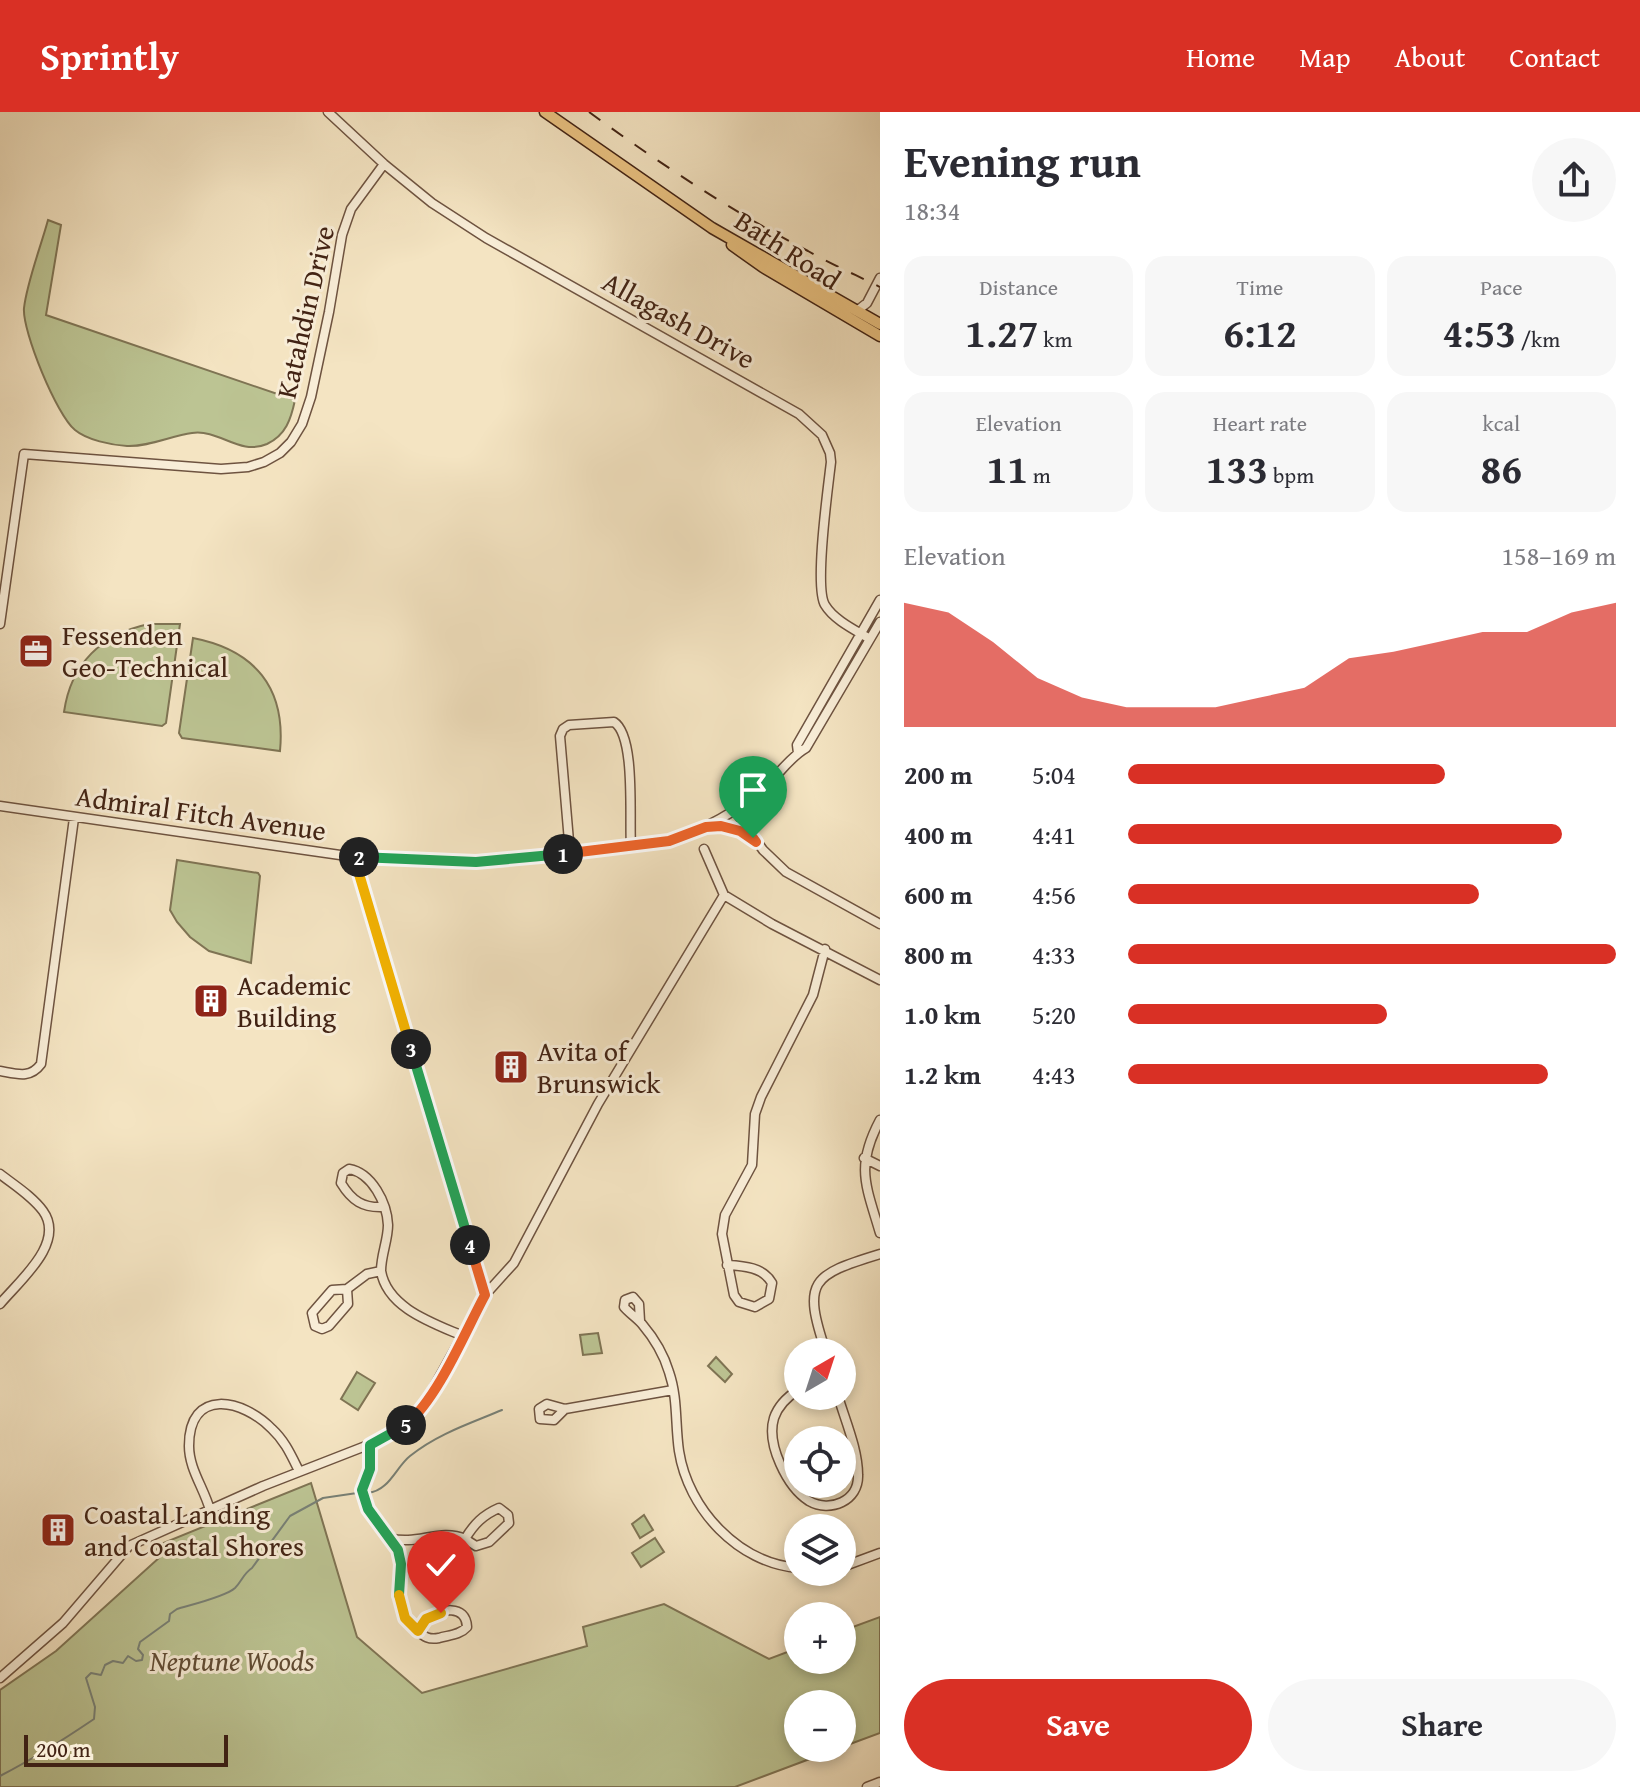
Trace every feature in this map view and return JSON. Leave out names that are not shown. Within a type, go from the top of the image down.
[{"type":"main road","name":"Bath Road","points":[[545,112],[712,228],[880,324]]},
{"type":"main road","name":"Bath Road","points":[[712,228],[714,233],[763,267],[880,336]]},
{"type":"street","name":"Allagash Drive","points":[[328,112],[432,203],[486,238],[723,369],[813,425],[827,444],[831,462],[821,598],[831,613],[870,639]]},
{"type":"street","name":"Katahdin Drive","points":[[1,608],[24,454],[221,469],[264,462],[291,442],[302,424],[311,397],[342,235],[351,209],[384,164]]},
{"type":"street","points":[[858,310],[867,303],[880,278]]},
{"type":"street","name":"Admiral Fitch Avenue","points":[[798,753],[797,745],[880,600]]},
{"type":"street","points":[[0,624],[1,608]]},
{"type":"street","name":"Admiral Fitch Avenue","points":[[0,806],[354,857],[476,862],[669,841],[706,827],[734,809],[762,789],[806,748],[880,622]]},
{"type":"street","points":[[570,853],[560,736],[569,725],[614,722],[625,733],[631,789],[631,847]]},
{"type":"street","points":[[734,809],[756,842],[786,872],[880,924]]},
{"type":"street","points":[[0,1071],[28,1075],[41,1064],[74,818]]},
{"type":"street","points":[[706,827],[730,827],[756,842]]},
{"type":"street","points":[[704,849],[724,895],[772,924],[880,980]]},
{"type":"street","points":[[354,857],[485,1295]]},
{"type":"street","points":[[0,1678],[63,1623],[129,1546],[299,1471],[370,1445],[409,1423],[424,1405],[485,1295],[514,1263],[598,1104],[724,895]]},
{"type":"street","points":[[727,1265],[743,1266],[768,1276],[772,1283],[769,1299],[755,1307],[739,1302],[731,1288],[723,1249],[723,1223],[752,1165],[755,1114],[813,995],[825,949]]},
{"type":"street","points":[[880,1120],[864,1158],[866,1185],[880,1233]]},
{"type":"street","points":[[864,1158],[880,1166]]},
{"type":"street","points":[[383,1207],[365,1207],[348,1193],[341,1183],[343,1173],[349,1169],[358,1171],[379,1192],[383,1207],[388,1227],[381,1271],[387,1289],[397,1301],[432,1323],[463,1336]]},
{"type":"street","points":[[0,1174],[43,1211],[50,1235],[45,1250],[0,1304]]},
{"type":"street","points":[[822,1338],[813,1309],[814,1292],[823,1278],[836,1268],[880,1254]]},
{"type":"street","points":[[347,1289],[348,1304],[329,1326],[322,1329],[315,1326],[312,1313],[332,1290],[347,1289],[367,1274],[381,1271]]},
{"type":"street","points":[[640,1321],[666,1363],[673,1390],[679,1451],[695,1497],[708,1517],[746,1549],[767,1561],[784,1565]]},
{"type":"street","points":[[565,1409],[673,1390]]},
{"type":"street","points":[[210,1510],[195,1475],[189,1443],[196,1419],[209,1405],[222,1402],[243,1408],[261,1419],[287,1446],[299,1471]]},
{"type":"street","points":[[784,1404],[778,1410],[772,1434],[785,1472],[799,1492],[819,1505],[843,1502],[850,1497],[858,1482],[857,1465],[842,1410]]},
{"type":"street","points":[[370,1445],[370,1469],[362,1490],[365,1503],[398,1550],[401,1564],[400,1605],[405,1618],[418,1631],[433,1639],[463,1632],[467,1627],[467,1618],[454,1609],[426,1619],[418,1631]]},
{"type":"street","points":[[390,1538],[409,1541],[454,1534],[476,1546],[489,1542],[509,1523],[508,1515],[499,1508],[493,1511],[475,1522],[465,1539]]},
{"type":"street","points":[[856,1562],[880,1553]]},
{"type":"street","points":[[867,1787],[880,1782]]},
{"type":"green space","points":[[48,220],[61,225],[46,315],[295,400],[289,420],[279,436],[257,447],[238,445],[202,433],[127,446],[86,437],[75,430],[50,391],[25,319],[28,287]]},
{"type":"green space","points":[[149,624],[180,624],[166,723],[162,726],[64,712],[74,679],[92,653],[117,635]]},
{"type":"green space","points":[[193,638],[234,652],[262,675],[278,708],[280,751],[182,738],[179,733]]},
{"type":"green space","points":[[177,860],[258,873],[251,963],[209,951],[177,922],[170,910]]},
{"type":"green space","points":[[598,1333],[602,1353],[583,1355],[580,1335]]},
{"type":"green space","points":[[716,1357],[732,1374],[725,1382],[708,1366]]},
{"type":"green space","points":[[357,1372],[375,1383],[358,1410],[341,1399]]},
{"type":"green space","name":"Neptune Woods","points":[[311,1483],[357,1637],[422,1693],[587,1646],[583,1627],[664,1604],[769,1659],[784,1653],[784,1674],[856,1674],[856,1626],[880,1617],[880,1733],[856,1742],[856,1690],[784,1690],[784,1762],[802,1762],[735,1787],[0,1787],[0,1690],[56,1651],[160,1557],[156,1546]]},
{"type":"green space","points":[[644,1515],[653,1530],[640,1538],[632,1524]]},
{"type":"green space","points":[[655,1538],[664,1552],[641,1567],[632,1553]]},
{"type":"waterway","points":[[368,1493],[381,1488],[410,1456],[431,1441],[502,1410]]},
{"type":"waterway","points":[[0,1776],[94,1719],[95,1707],[86,1678],[91,1673],[101,1675],[105,1665],[113,1661],[123,1663],[128,1656],[136,1661],[142,1660],[143,1655],[138,1649],[140,1642],[169,1621],[170,1614],[235,1588],[290,1516],[323,1498],[357,1493]]},
{"type":"railway","points":[[589,112],[723,203],[779,236],[880,287]]},
{"type":"place","name":"Fessenden Geo-Technical","points":[[36,651]]},
{"type":"place","name":"Academic Building","points":[[211,1001]]},
{"type":"place","name":"Avita of Brunswick","points":[[511,1067]]},
{"type":"place","name":"Coastal Landing and Coastal Shores","points":[[58,1530]]},
{"type":"route","points":[[441,1613],[426,1619],[418,1631],[405,1618],[400,1605],[401,1564],[398,1550],[368,1509],[362,1490],[370,1469],[370,1445],[409,1423],[424,1405],[485,1295],[354,857],[476,862],[631,847],[669,841],[706,827],[721,826],[740,831],[756,842],[753,838]]}]
